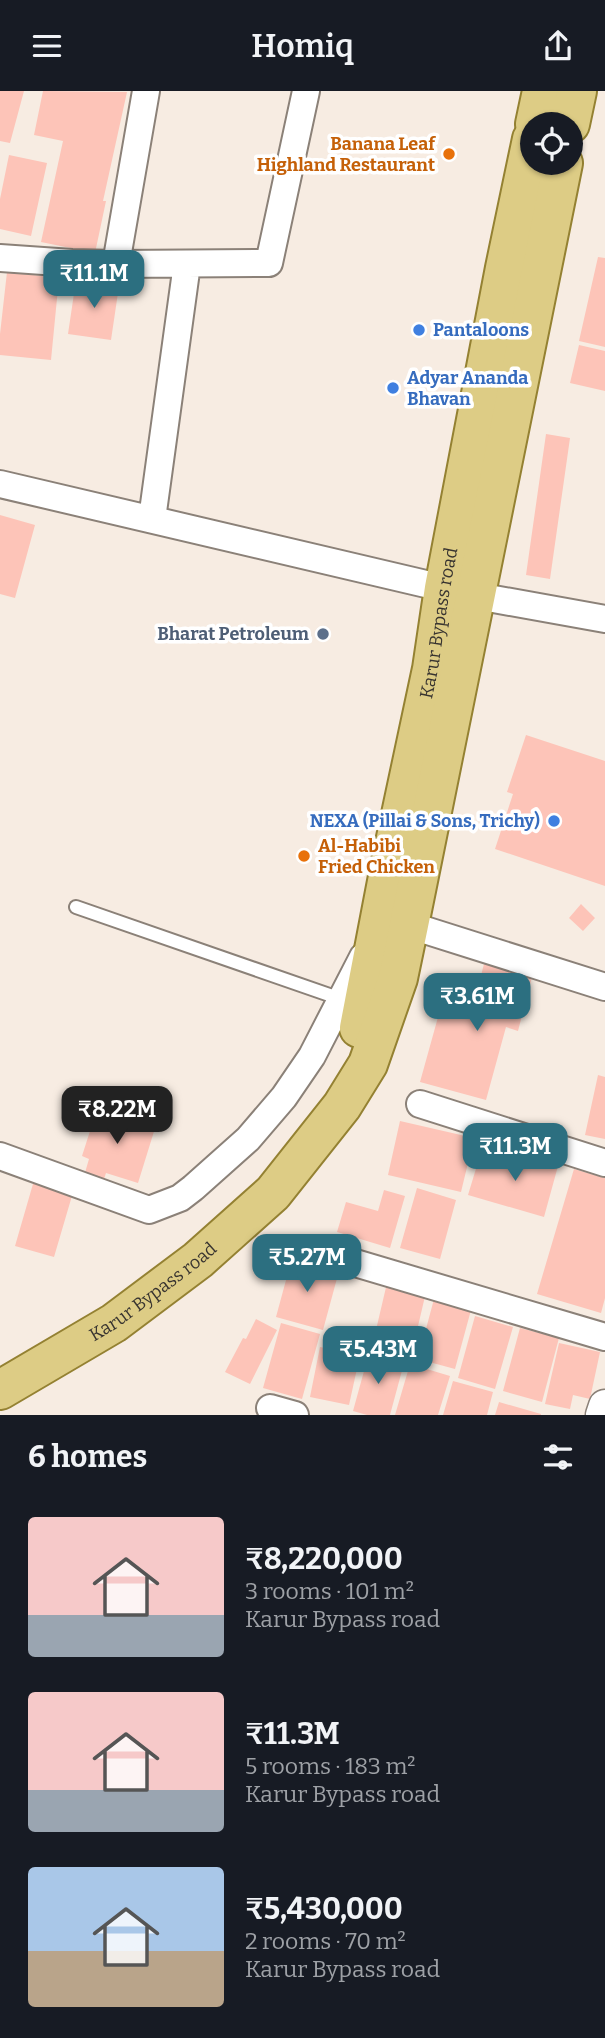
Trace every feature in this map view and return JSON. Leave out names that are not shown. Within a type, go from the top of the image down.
[{"type":"main road","points":[[538,112],[542,91]]},
{"type":"main road","points":[[573,112],[577,91]]},
{"type":"main road","name":"Karur Bypass road","points":[[461,592],[505,268],[524,175]]},
{"type":"main road","name":"Karur Bypass road","points":[[0,1390],[114,1322],[198,1260],[273,1193],[342,1105],[368,1064],[398,978],[394,926],[461,592],[560,175]]},
{"type":"street","points":[[116,264],[146,91]]},
{"type":"street","points":[[0,258],[116,264],[269,263],[306,91]]},
{"type":"street","points":[[152,519],[187,264]]},
{"type":"street","points":[[0,484],[461,592],[605,619]]},
{"type":"street","points":[[0,1156],[149,1210],[180,1198],[248,1139],[284,1097],[312,1056],[341,999],[394,926],[605,987]]},
{"type":"street","points":[[420,1104],[605,1163]]},
{"type":"street","points":[[318,1252],[605,1336]]},
{"type":"street","points":[[602,1415],[605,1406]]},
{"type":"lane","points":[[76,908],[341,999]]},
{"type":"building","points":[[0,91],[24,91],[10,143],[0,141]]},
{"type":"building","points":[[43,91],[127,92],[103,201],[106,201],[95,253],[41,242],[63,141],[34,135]]},
{"type":"building","points":[[9,155],[47,163],[31,236],[0,229],[0,199]]},
{"type":"building","points":[[598,257],[605,258],[605,347],[579,341]]},
{"type":"building","points":[[7,272],[59,278],[51,360],[0,355]]},
{"type":"building","points":[[76,280],[119,286],[111,340],[68,334]]},
{"type":"building","points":[[579,345],[605,351],[605,391],[570,383]]},
{"type":"building","points":[[546,434],[570,438],[550,579],[526,575]]},
{"type":"building","points":[[0,515],[35,525],[15,598],[0,594]]},
{"type":"building","name":"NEXA (Pillai & Sons, Trichy)","points":[[526,735],[605,761],[605,886],[495,849],[513,794],[507,792]]},
{"type":"building","points":[[581,904],[595,918],[583,931],[569,918]]},
{"type":"building","points":[[485,960],[533,973],[518,1031],[506,1027],[486,1100],[420,1082],[440,1010],[470,1018]]},
{"type":"building","points":[[598,1075],[605,1077],[605,1139],[585,1135]]},
{"type":"building","points":[[98,1106],[156,1125],[138,1183],[106,1173],[103,1182],[84,1176],[89,1159],[82,1156]]},
{"type":"building","points":[[400,1121],[474,1138],[461,1192],[388,1175]]},
{"type":"building","points":[[497,1149],[558,1166],[544,1217],[468,1195],[478,1162],[492,1167]]},
{"type":"building","points":[[574,1169],[605,1178],[605,1298],[601,1313],[537,1294]]},
{"type":"building","points":[[35,1177],[74,1189],[54,1257],[15,1246]]},
{"type":"building","points":[[417,1188],[456,1200],[440,1259],[400,1248]]},
{"type":"building","points":[[384,1190],[405,1196],[390,1248],[337,1232],[346,1202],[378,1211]]},
{"type":"building","points":[[292,1258],[339,1271],[323,1330],[276,1317]]},
{"type":"building","points":[[387,1283],[426,1292],[411,1356],[372,1347]]},
{"type":"building","points":[[434,1299],[471,1310],[455,1369],[418,1359]]},
{"type":"building","points":[[475,1316],[513,1327],[495,1389],[458,1378]]},
{"type":"building","points":[[256,1319],[277,1330],[250,1384],[225,1372]]},
{"type":"building","points":[[281,1323],[320,1334],[302,1399],[263,1388]]},
{"type":"building","points":[[520,1328],[559,1338],[542,1402],[503,1391]]},
{"type":"building","points":[[559,1343],[600,1352],[590,1399],[573,1395],[570,1409],[545,1404]]},
{"type":"building","points":[[320,1347],[360,1355],[349,1405],[310,1397]]},
{"type":"building","points":[[369,1353],[404,1363],[390,1415],[367,1415],[353,1411]]},
{"type":"building","points":[[410,1364],[450,1376],[438,1415],[395,1415]]},
{"type":"building","points":[[453,1381],[493,1392],[487,1415],[443,1415]]},
{"type":"building","points":[[499,1402],[541,1414],[541,1415],[495,1415]]},
{"type":"place","name":"Banana Leaf Highland Restaurant","points":[[449,154]]},
{"type":"place","name":"Pantaloons","points":[[419,330]]},
{"type":"place","name":"Adyar Ananda Bhavan","points":[[393,388]]},
{"type":"place","name":"Bharat Petroleum","points":[[323,634]]},
{"type":"place","name":"NEXA (Pillai & Sons, Trichy)","points":[[554,821]]},
{"type":"place","name":"Al-Habibi Fried Chicken","points":[[304,856]]}]
